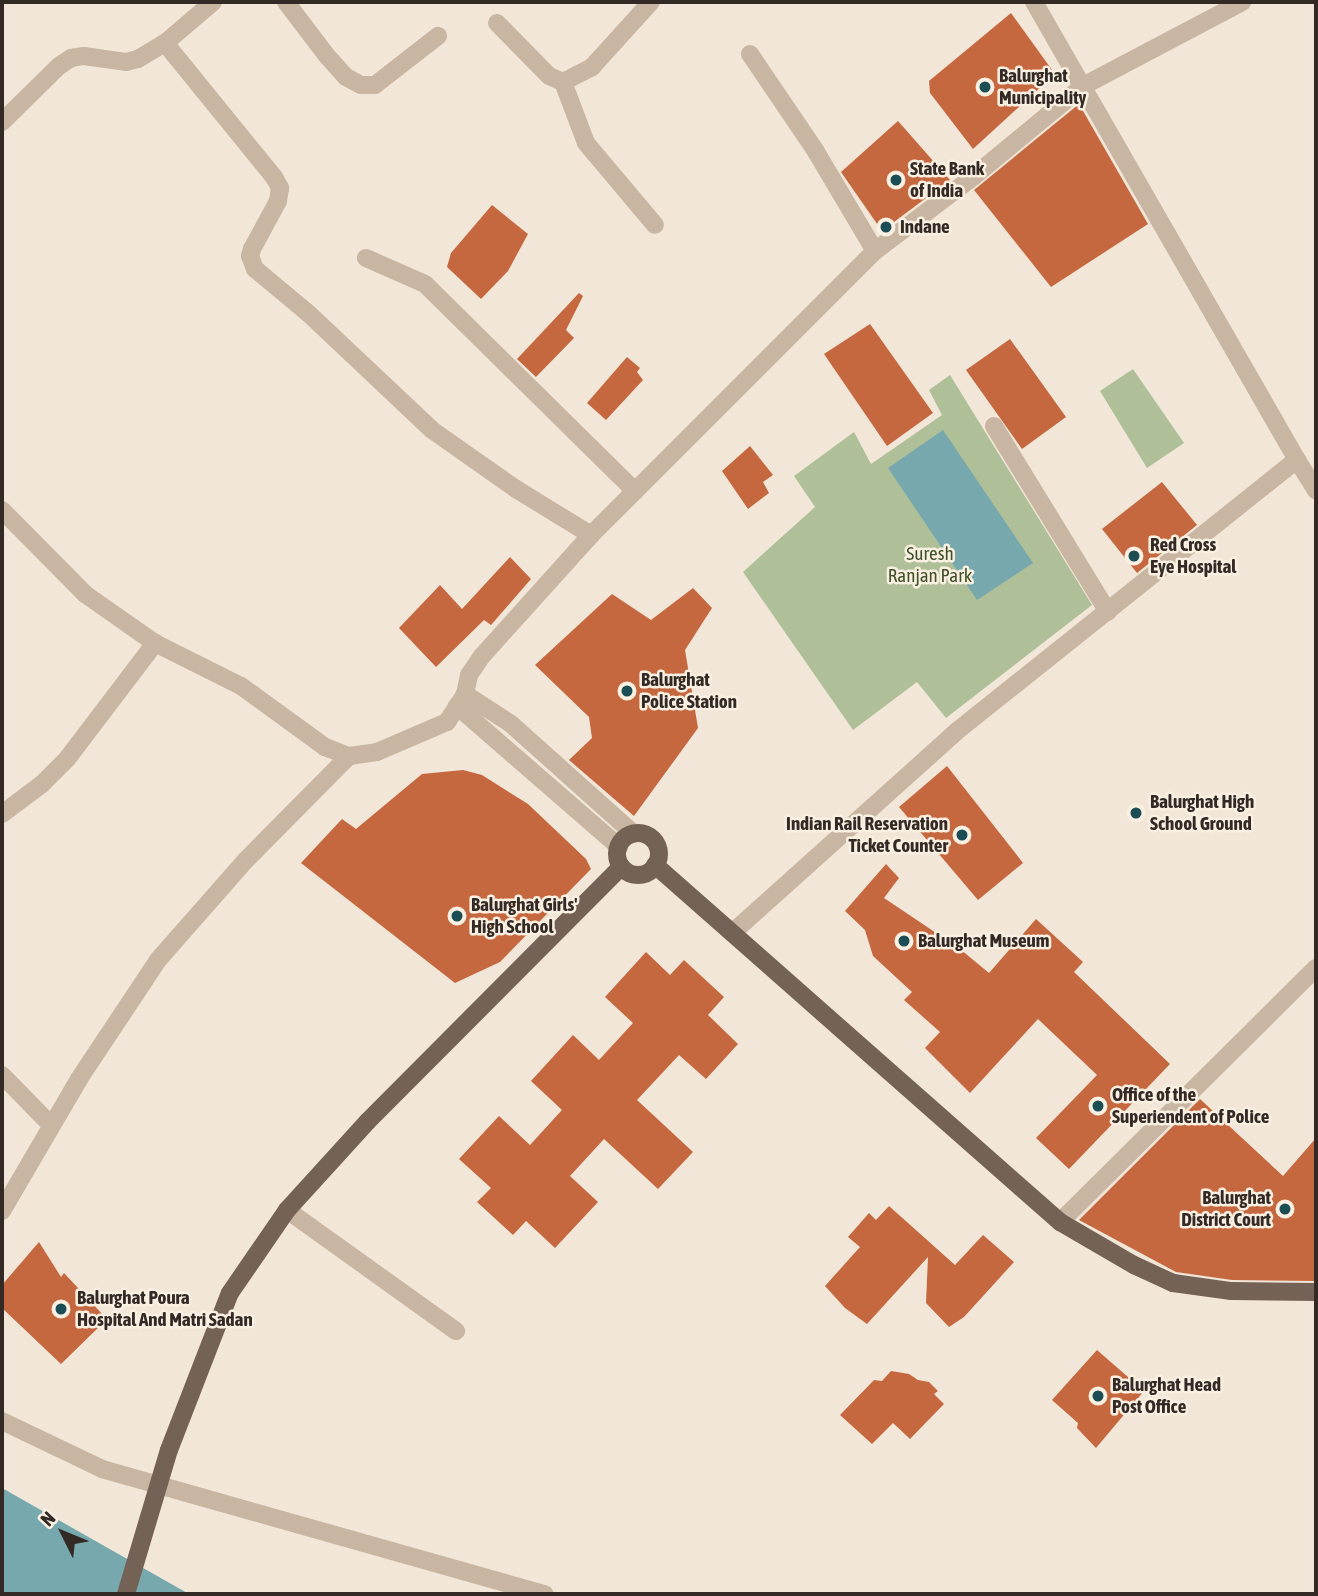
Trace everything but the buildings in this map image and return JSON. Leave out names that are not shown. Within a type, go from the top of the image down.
[{"type":"main road","points":[[634,834],[653,840],[659,852],[655,865],[639,875],[621,867],[617,854],[619,847],[634,834]]},
{"type":"main road","points":[[655,865],[1060,1222],[1134,1265],[1173,1283],[1231,1291],[1316,1292]]},
{"type":"main road","points":[[126,1594],[169,1450],[230,1293],[287,1210],[368,1121],[621,867]]},
{"type":"street","points":[[286,2],[327,56],[346,77],[361,85],[375,85],[438,36]]},
{"type":"street","points":[[564,82],[592,67],[651,2]]},
{"type":"street","points":[[1034,2],[1316,490]]},
{"type":"street","points":[[2,510],[85,594],[155,643],[241,686],[325,747],[348,756],[377,752],[447,722],[461,700],[469,675],[482,656],[591,535],[875,251],[974,176],[1083,86],[1242,2]]},
{"type":"street","points":[[2,122],[59,66],[71,58],[84,56],[126,62],[138,59],[165,43],[202,5]]},
{"type":"street","points":[[497,23],[549,76],[564,82],[586,143],[655,225]]},
{"type":"street","points":[[165,43],[274,177],[280,188],[278,201],[250,256],[255,269],[308,313],[432,430],[516,489],[591,535]]},
{"type":"street","points":[[750,54],[815,150],[875,251]]},
{"type":"street","points":[[366,258],[425,284],[635,491]]},
{"type":"street","points":[[994,426],[1108,612]]},
{"type":"street","points":[[732,933],[957,731],[1297,460]]},
{"type":"street","points":[[2,814],[42,784],[67,759],[155,643]]},
{"type":"street","points":[[461,700],[511,724],[634,834]]},
{"type":"street","points":[[461,700],[619,847]]},
{"type":"street","points":[[2,1211],[51,1125],[158,960],[246,860],[348,756]]},
{"type":"street","points":[[1060,1222],[1316,968]]},
{"type":"street","points":[[2,1075],[51,1125]]},
{"type":"street","points":[[287,1210],[456,1331]]},
{"type":"street","points":[[2,1421],[102,1469],[545,1594]]},
{"type":"green space","points":[[1133,369],[1184,443],[1147,468],[1100,391]]},
{"type":"green space","name":"Suresh Ranjan Park","points":[[950,375],[1092,605],[946,718],[917,682],[853,730],[743,572],[815,507],[794,476],[854,432],[871,464],[942,415],[929,390]]},
{"type":"water","points":[[943,430],[1033,563],[977,600],[888,468]]},
{"type":"water","points":[[2,1488],[189,1594],[2,1594]]},
{"type":"place","name":"Balurghat Municipality","points":[[985,87]]},
{"type":"place","name":"State Bank of India","points":[[896,180]]},
{"type":"place","name":"Indane","points":[[886,227]]},
{"type":"place","name":"Red Cross Eye Hospital","points":[[1134,556]]},
{"type":"place","name":"Balurghat Police Station","points":[[627,691]]},
{"type":"place","name":"Balurghat High School Ground","points":[[1136,813]]},
{"type":"place","name":"Indian Rail Reservation Ticket Counter","points":[[962,835]]},
{"type":"place","name":"Balurghat Girls' High School","points":[[457,916]]},
{"type":"place","name":"Balurghat Museum","points":[[904,941]]},
{"type":"place","name":"Office of the Superiendent of Police","points":[[1098,1106]]},
{"type":"place","name":"Balurghat District Court","points":[[1285,1209]]},
{"type":"place","name":"Balurghat Poura Hospital And Matri Sadan","points":[[61,1309]]},
{"type":"place","name":"Balurghat Head Post Office","points":[[1098,1396]]}]
